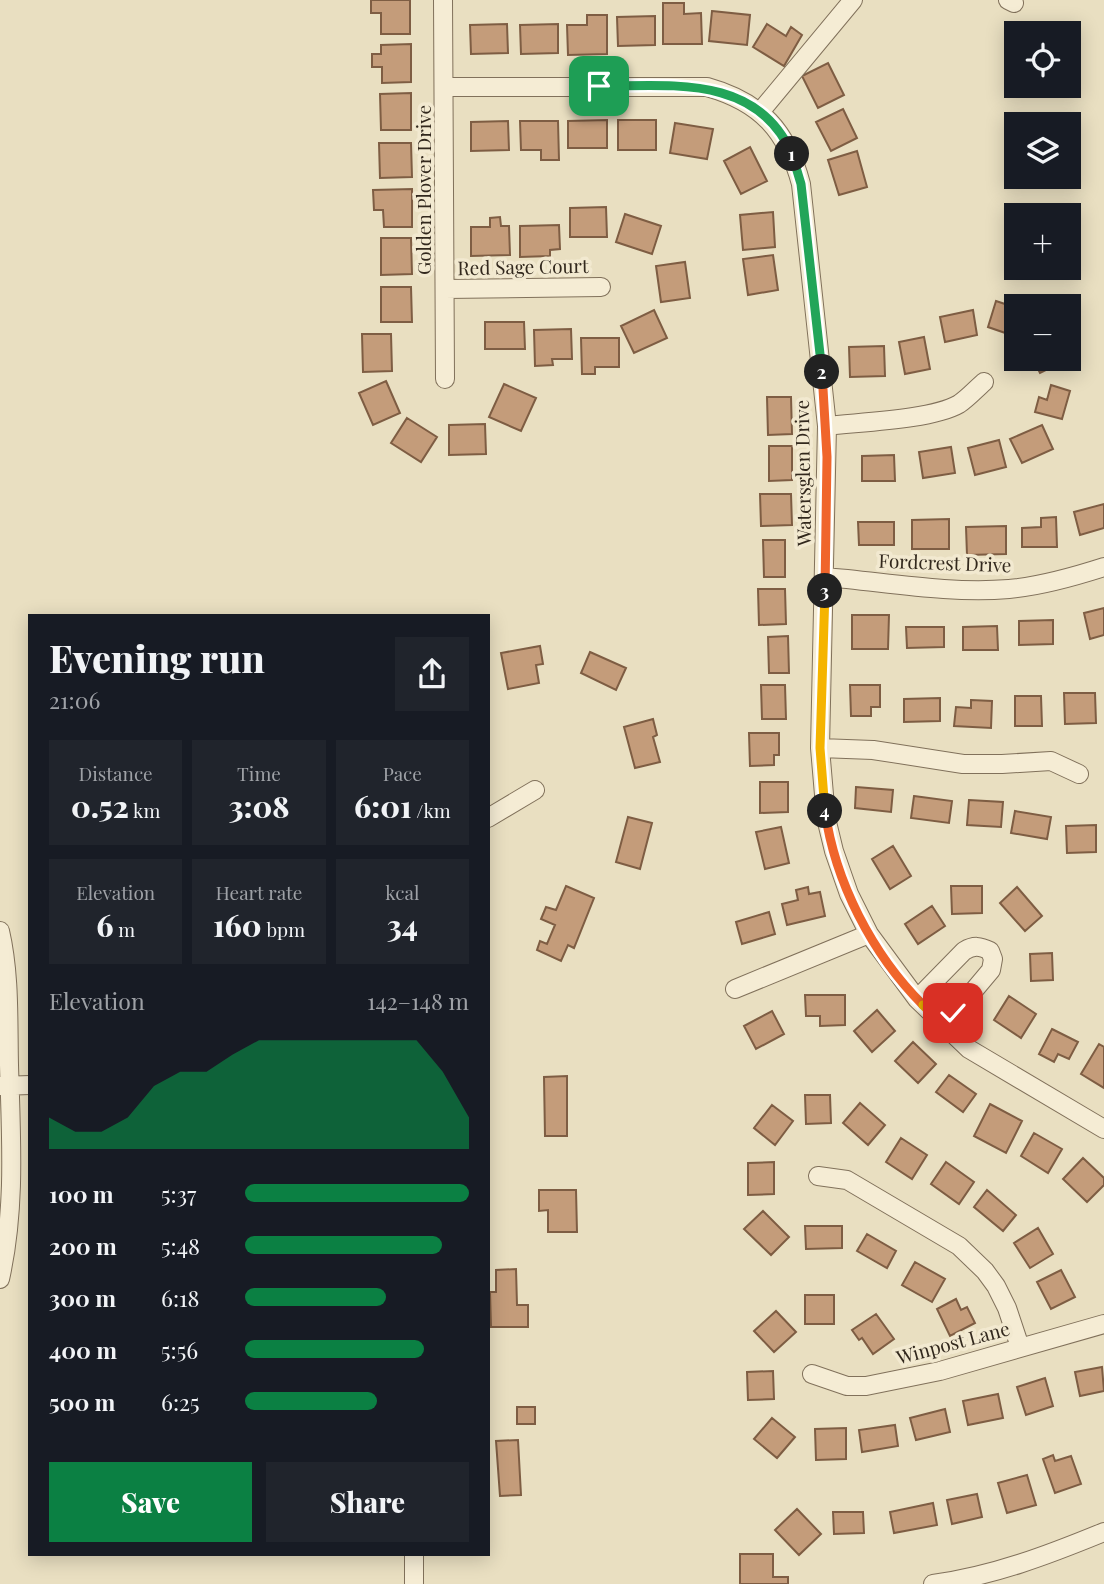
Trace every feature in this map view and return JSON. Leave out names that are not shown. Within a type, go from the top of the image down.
[{"type":"street","name":"Golden Plover Drive","points":[[443,0],[445,379]]},
{"type":"street","points":[[760,112],[853,0]]},
{"type":"street","name":"Watersglen Drive","points":[[444,87],[707,87],[733,95],[760,112],[782,136],[790,150],[801,184],[827,426],[820,748],[823,793],[834,851],[849,894],[869,934],[917,999],[969,1049],[1104,1129]]},
{"type":"street","name":"Red Sage Court","points":[[445,289],[601,287]]},
{"type":"street","points":[[827,426],[897,419],[951,407],[984,382]]},
{"type":"street","name":"Fordcrest Drive","points":[[825,577],[981,590],[1056,582],[1104,568]]},
{"type":"street","points":[[820,748],[873,750],[963,764],[1002,765],[1051,761],[1079,774]]},
{"type":"street","points":[[490,817],[535,790]]},
{"type":"street","points":[[0,931],[7,977],[5,1085],[12,1182],[7,1245],[0,1279]]},
{"type":"street","points":[[735,989],[869,934]]},
{"type":"street","points":[[917,999],[964,951],[980,946],[990,951],[993,959],[991,970],[944,1026]]},
{"type":"street","points":[[5,1085],[28,1085]]},
{"type":"street","points":[[817,1177],[847,1180],[959,1246],[985,1271],[996,1286],[1007,1308],[1020,1347]]},
{"type":"street","name":"Winpost Lane","points":[[812,1374],[847,1386],[866,1387],[940,1371],[1104,1324]]},
{"type":"street","points":[[933,1584],[1042,1558],[1104,1532]]},
{"type":"street","points":[[414,1556],[414,1584]]},
{"type":"building","points":[[371,0],[410,0],[410,34],[381,34],[381,13],[371,13]]},
{"type":"building","points":[[663,3],[684,3],[684,14],[701,13],[702,44],[663,44]]},
{"type":"building","points":[[712,11],[750,15],[747,45],[709,41]]},
{"type":"building","points":[[587,15],[607,15],[607,54],[568,55],[567,25],[587,25]]},
{"type":"building","points":[[655,16],[655,45],[618,46],[617,17]]},
{"type":"building","points":[[507,24],[508,53],[471,54],[470,25]]},
{"type":"building","points":[[558,24],[558,53],[521,54],[520,25]]},
{"type":"building","points":[[767,24],[786,36],[791,27],[802,35],[784,66],[753,47]]},
{"type":"building","points":[[411,44],[411,82],[382,83],[382,67],[372,67],[372,54],[381,54],[381,45]]},
{"type":"building","points":[[828,63],[844,95],[818,108],[802,76]]},
{"type":"building","points":[[411,93],[411,130],[381,130],[380,94]]},
{"type":"building","points":[[843,109],[857,138],[831,151],[816,122]]},
{"type":"building","points":[[607,120],[607,148],[568,148],[568,121]]},
{"type":"building","points":[[618,120],[656,120],[656,150],[618,150]]},
{"type":"building","points":[[508,121],[509,150],[471,151],[471,122]]},
{"type":"building","points":[[520,121],[558,121],[559,160],[541,160],[541,150],[521,150]]},
{"type":"building","points":[[675,123],[713,129],[707,159],[670,153]]},
{"type":"building","points":[[379,143],[411,143],[412,177],[380,178]]},
{"type":"building","points":[[750,147],[767,181],[741,194],[724,161]]},
{"type":"building","points":[[857,151],[867,187],[839,195],[828,160]]},
{"type":"building","points":[[412,189],[412,227],[384,227],[383,210],[374,210],[373,190]]},
{"type":"building","points":[[606,207],[607,237],[570,237],[570,208]]},
{"type":"building","points":[[773,212],[775,247],[743,250],[740,215]]},
{"type":"building","points":[[625,214],[661,226],[652,254],[616,242]]},
{"type":"building","points":[[500,217],[501,226],[509,226],[510,255],[471,256],[471,227],[490,227],[490,218]]},
{"type":"building","points":[[559,225],[560,249],[550,250],[550,256],[520,257],[520,226]]},
{"type":"building","points":[[381,238],[411,238],[412,274],[381,275]]},
{"type":"building","points":[[773,255],[778,290],[748,295],[743,259]]},
{"type":"building","points":[[685,262],[690,298],[661,302],[656,266]]},
{"type":"building","points":[[381,287],[411,287],[412,322],[381,322]]},
{"type":"building","points":[[996,301],[1004,304],[1004,333],[988,327]]},
{"type":"building","points":[[654,310],[667,338],[634,353],[621,326]]},
{"type":"building","points":[[973,310],[977,335],[945,342],[940,317]]},
{"type":"building","points":[[485,322],[524,322],[525,349],[485,349]]},
{"type":"building","points":[[571,329],[572,359],[552,359],[553,365],[535,366],[534,330]]},
{"type":"building","points":[[362,334],[391,334],[392,371],[363,372]]},
{"type":"building","points":[[924,337],[930,369],[905,374],[899,342]]},
{"type":"building","points":[[581,338],[619,338],[619,367],[595,367],[595,374],[582,374]]},
{"type":"building","points":[[884,346],[885,376],[850,377],[849,347]]},
{"type":"building","points":[[386,381],[400,413],[373,425],[359,393]]},
{"type":"building","points":[[504,384],[536,398],[521,431],[489,417]]},
{"type":"building","points":[[1051,385],[1070,391],[1062,419],[1035,412],[1039,397],[1047,400]]},
{"type":"building","points":[[767,397],[791,397],[792,434],[768,435]]},
{"type":"building","points":[[407,418],[437,437],[421,462],[391,443]]},
{"type":"building","points":[[485,424],[486,454],[449,455],[449,425]]},
{"type":"building","points":[[1042,425],[1053,449],[1022,463],[1010,439]]},
{"type":"building","points":[[999,440],[1006,467],[975,475],[968,448]]},
{"type":"building","points":[[769,446],[792,446],[792,480],[769,481]]},
{"type":"building","points":[[951,447],[955,473],[923,478],[919,452]]},
{"type":"building","points":[[894,455],[895,481],[862,481],[862,456]]},
{"type":"building","points":[[760,494],[791,494],[792,525],[761,526]]},
{"type":"building","points":[[1104,504],[1104,528],[1080,535],[1074,512]]},
{"type":"building","points":[[1056,517],[1057,547],[1022,547],[1022,528],[1041,527],[1041,518]]},
{"type":"building","points":[[949,519],[949,549],[912,549],[912,520]]},
{"type":"building","points":[[858,522],[894,522],[894,545],[859,545]]},
{"type":"building","points":[[1006,526],[1006,554],[967,555],[966,527]]},
{"type":"building","points":[[763,540],[785,540],[785,577],[764,577]]},
{"type":"building","points":[[758,589],[785,589],[786,624],[759,625]]},
{"type":"building","points":[[1104,608],[1104,635],[1090,639],[1084,613]]},
{"type":"building","points":[[852,615],[889,615],[888,649],[852,649]]},
{"type":"building","points":[[1053,620],[1053,644],[1019,645],[1019,621]]},
{"type":"building","points":[[997,626],[998,650],[963,650],[963,627]]},
{"type":"building","points":[[906,627],[944,627],[944,647],[907,648]]},
{"type":"building","points":[[788,636],[789,673],[769,673],[768,637]]},
{"type":"building","points":[[540,646],[543,664],[536,665],[539,683],[508,689],[501,653]]},
{"type":"building","points":[[590,652],[626,668],[616,690],[581,673]]},
{"type":"building","points":[[761,685],[785,685],[786,719],[762,719]]},
{"type":"building","points":[[850,685],[880,685],[880,707],[871,707],[871,716],[851,716]]},
{"type":"building","points":[[1064,693],[1095,693],[1096,723],[1065,724]]},
{"type":"building","points":[[1015,696],[1041,696],[1042,726],[1015,726]]},
{"type":"building","points":[[940,698],[940,721],[904,722],[904,699]]},
{"type":"building","points":[[971,700],[992,701],[991,728],[954,726],[956,707],[971,708]]},
{"type":"building","points":[[653,719],[657,735],[653,737],[660,762],[635,768],[624,727]]},
{"type":"building","points":[[749,733],[779,733],[779,755],[774,755],[774,765],[750,766]]},
{"type":"building","points":[[760,782],[788,782],[788,812],[760,813]]},
{"type":"building","points":[[856,787],[893,790],[891,812],[855,808]]},
{"type":"building","points":[[914,796],[952,801],[949,823],[911,818]]},
{"type":"building","points":[[969,800],[1003,802],[1001,827],[967,825]]},
{"type":"building","points":[[1015,811],[1051,817],[1047,839],[1011,833]]},
{"type":"building","points":[[628,817],[652,823],[640,869],[616,862]]},
{"type":"building","points":[[1096,825],[1096,852],[1067,853],[1066,826]]},
{"type":"building","points":[[781,827],[789,863],[765,869],[756,832]]},
{"type":"building","points":[[893,846],[911,876],[890,889],[872,859]]},
{"type":"building","points":[[566,886],[594,898],[574,948],[568,945],[561,961],[537,950],[540,941],[547,944],[555,925],[541,919],[546,907],[556,910]]},
{"type":"building","points":[[951,886],[982,886],[982,913],[952,914]]},
{"type":"building","points":[[808,887],[809,894],[820,892],[825,916],[787,925],[782,904],[798,900],[796,890]]},
{"type":"building","points":[[1017,887],[1042,916],[1025,931],[1000,903]]},
{"type":"building","points":[[932,906],[945,926],[918,944],[905,924]]},
{"type":"building","points":[[769,912],[775,934],[742,944],[736,922]]},
{"type":"building","points":[[1052,953],[1053,980],[1031,981],[1030,954]]},
{"type":"building","points":[[805,995],[845,995],[845,1025],[820,1026],[820,1016],[806,1016]]},
{"type":"building","points":[[1009,996],[1036,1014],[1021,1038],[994,1020]]},
{"type":"building","points":[[877,1010],[895,1031],[872,1052],[854,1031]]},
{"type":"building","points":[[772,1011],[784,1034],[756,1049],[744,1026]]},
{"type":"building","points":[[1052,1029],[1078,1042],[1069,1059],[1058,1054],[1054,1062],[1039,1054]]},
{"type":"building","points":[[913,1042],[936,1064],[918,1083],[895,1061]]},
{"type":"building","points":[[1099,1044],[1104,1047],[1104,1088],[1081,1074]]},
{"type":"building","points":[[949,1075],[976,1094],[963,1112],[936,1092]]},
{"type":"building","points":[[567,1076],[567,1136],[545,1136],[544,1077]]},
{"type":"building","points":[[805,1095],[830,1095],[831,1123],[806,1124]]},
{"type":"building","points":[[860,1103],[885,1125],[868,1145],[843,1123]]},
{"type":"building","points":[[990,1104],[1022,1121],[1006,1153],[974,1136]]},
{"type":"building","points":[[772,1105],[793,1121],[775,1145],[754,1128]]},
{"type":"building","points":[[1034,1133],[1062,1149],[1048,1173],[1021,1156]]},
{"type":"building","points":[[901,1138],[927,1155],[912,1179],[886,1162]]},
{"type":"building","points":[[1083,1158],[1104,1178],[1104,1185],[1087,1202],[1063,1179]]},
{"type":"building","points":[[774,1162],[774,1194],[748,1195],[748,1163]]},
{"type":"building","points":[[946,1162],[974,1182],[959,1204],[931,1184]]},
{"type":"building","points":[[539,1190],[576,1190],[577,1232],[548,1232],[548,1210],[539,1211]]},
{"type":"building","points":[[987,1190],[1016,1215],[1003,1231],[974,1207]]},
{"type":"building","points":[[763,1211],[789,1237],[771,1255],[744,1229]]},
{"type":"building","points":[[805,1226],[842,1226],[842,1248],[806,1249]]},
{"type":"building","points":[[1038,1228],[1053,1254],[1030,1268],[1014,1243]]},
{"type":"building","points":[[867,1234],[896,1251],[887,1268],[857,1251]]},
{"type":"building","points":[[915,1262],[945,1279],[932,1302],[902,1285]]},
{"type":"building","points":[[516,1269],[517,1305],[528,1305],[528,1327],[491,1327],[490,1292],[496,1292],[496,1270]]},
{"type":"building","points":[[1061,1270],[1075,1297],[1051,1309],[1037,1282]]},
{"type":"building","points":[[805,1295],[834,1295],[834,1324],[805,1324]]},
{"type":"building","points":[[956,1299],[961,1310],[967,1307],[975,1323],[950,1336],[937,1309]]},
{"type":"building","points":[[776,1311],[796,1332],[774,1352],[754,1331]]},
{"type":"building","points":[[876,1314],[894,1339],[873,1354],[862,1338],[859,1340],[852,1330]]},
{"type":"building","points":[[1102,1367],[1104,1391],[1080,1396],[1075,1372]]},
{"type":"building","points":[[773,1371],[774,1399],[748,1400],[747,1372]]},
{"type":"building","points":[[1045,1378],[1053,1406],[1026,1415],[1017,1387]]},
{"type":"building","points":[[998,1394],[1003,1418],[968,1425],[963,1401]]},
{"type":"building","points":[[517,1407],[535,1407],[535,1424],[517,1424]]},
{"type":"building","points":[[945,1409],[950,1432],[916,1440],[910,1418]]},
{"type":"building","points":[[772,1418],[795,1437],[777,1458],[754,1439]]},
{"type":"building","points":[[895,1425],[898,1446],[862,1452],[859,1430]]},
{"type":"building","points":[[846,1428],[846,1459],[816,1460],[815,1429]]},
{"type":"building","points":[[518,1440],[521,1495],[500,1496],[496,1441]]},
{"type":"building","points":[[1053,1455],[1055,1461],[1071,1456],[1081,1484],[1055,1493],[1043,1459]]},
{"type":"building","points":[[1027,1475],[1036,1505],[1007,1513],[998,1483]]},
{"type":"building","points":[[977,1494],[982,1517],[952,1524],[947,1500]]},
{"type":"building","points":[[933,1503],[937,1525],[894,1533],[890,1512]]},
{"type":"building","points":[[797,1509],[821,1534],[799,1555],[775,1530]]},
{"type":"building","points":[[833,1512],[863,1512],[864,1533],[834,1534]]},
{"type":"building","points":[[740,1554],[773,1554],[773,1577],[788,1577],[788,1584],[740,1584]]},
{"type":"route","points":[[599,86],[707,87],[733,95],[772,123],[790,150],[797,168],[814,292],[827,426],[820,748],[826,818],[841,873],[869,934],[917,999],[944,1026],[953,1013]]}]
